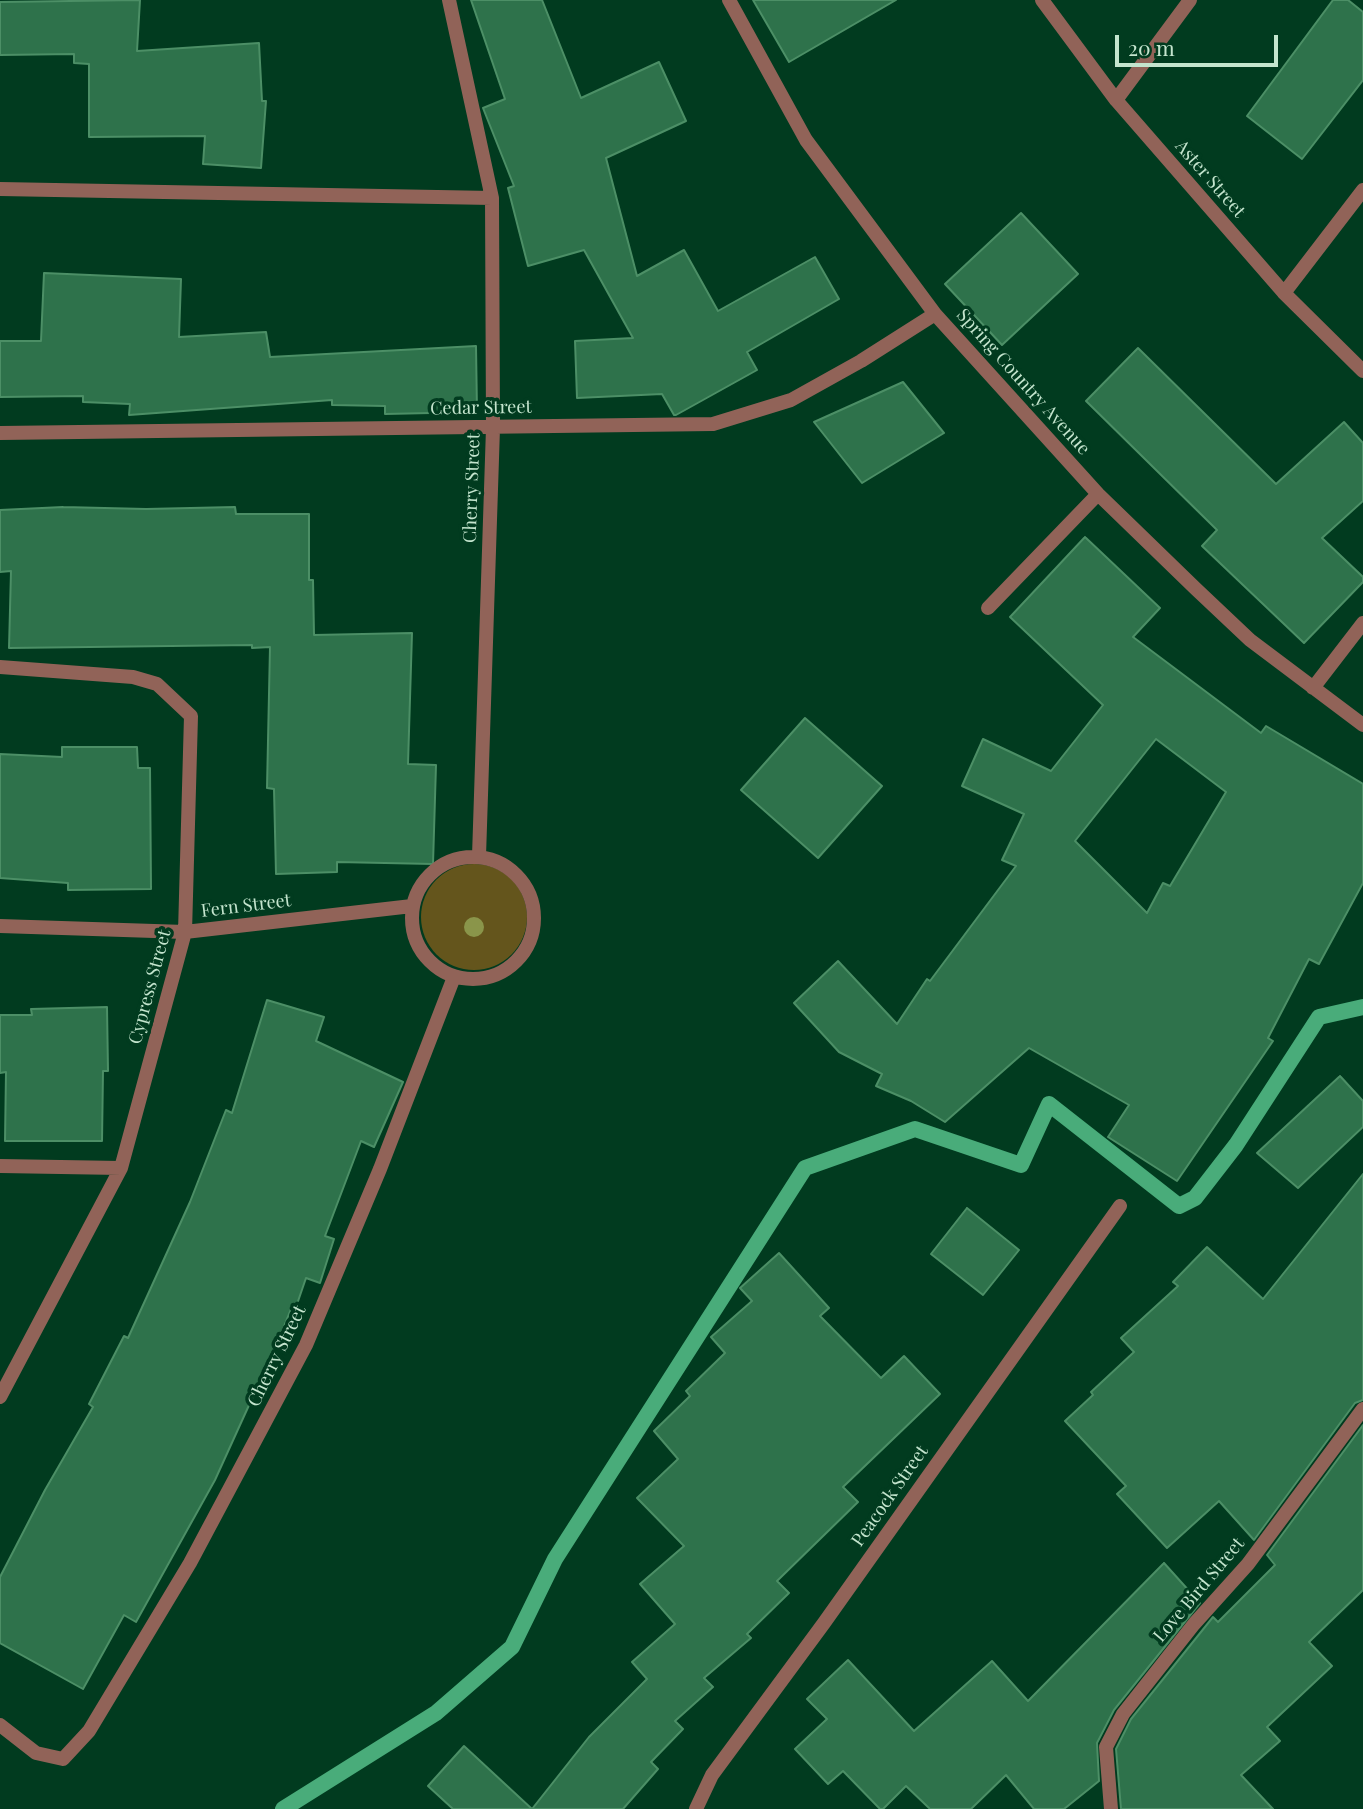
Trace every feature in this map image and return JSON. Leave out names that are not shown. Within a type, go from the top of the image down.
[{"type":"street","name":"Cherry Street","points":[[449,0],[492,198],[493,428],[479,856]]},
{"type":"street","name":"Spring Country Avenue","points":[[729,0],[806,140],[935,314],[1098,494],[1250,640],[1363,725]]},
{"type":"street","name":"Aster Street","points":[[1042,0],[1116,100],[1284,293],[1363,371]]},
{"type":"street","points":[[1116,100],[1190,0]]},
{"type":"street","points":[[0,189],[492,198]]},
{"type":"street","points":[[1284,293],[1363,190]]},
{"type":"street","name":"Cedar Street","points":[[0,433],[713,424],[792,400],[861,361],[935,314]]},
{"type":"street","points":[[988,608],[1098,494]]},
{"type":"street","points":[[1313,688],[1363,623]]},
{"type":"street","name":"Cypress Street","points":[[0,667],[133,677],[157,684],[191,716],[186,932],[121,1168],[0,1397]]},
{"type":"street","points":[[479,856],[507,866],[528,887],[535,916],[529,945],[511,968],[483,979],[454,977],[428,961],[414,936],[412,906],[426,879],[450,861],[479,856]]},
{"type":"street","name":"Fern Street","points":[[0,926],[186,932],[412,906]]},
{"type":"street","name":"Cherry Street","points":[[0,1725],[36,1753],[63,1759],[89,1731],[190,1563],[306,1345],[380,1169],[454,977]]},
{"type":"street","points":[[0,1166],[121,1168]]},
{"type":"street","name":"Peacock Street","points":[[696,1809],[712,1775],[824,1623],[1120,1206]]},
{"type":"street","name":"Love Bird Street","points":[[1111,1809],[1106,1747],[1123,1714],[1194,1624],[1248,1564],[1363,1409]]},
{"type":"shaded area","points":[[474,864],[494,868],[511,880],[523,897],[527,917],[523,937],[511,954],[494,966],[474,970],[454,966],[437,954],[425,937],[421,917],[425,897],[437,880],[454,868]]},
{"type":"building","points":[[140,0],[137,51],[259,43],[262,101],[266,101],[261,168],[203,164],[205,136],[89,137],[89,64],[74,63],[74,54],[0,55],[0,2]]},
{"type":"building","points":[[471,0],[542,0],[581,98],[659,62],[686,121],[606,158],[637,276],[684,250],[718,311],[815,257],[839,299],[747,352],[757,370],[676,415],[662,394],[577,398],[575,341],[633,338],[584,250],[528,266],[508,188],[514,186],[483,108],[505,99]]},
{"type":"building","points":[[753,0],[896,0],[789,62]]},
{"type":"building","points":[[1333,0],[1348,0],[1363,12],[1363,80],[1302,159],[1247,116]]},
{"type":"building","points":[[1021,213],[1078,274],[1002,345],[945,284]]},
{"type":"building","points":[[44,273],[181,279],[179,337],[266,332],[270,357],[476,346],[477,412],[385,414],[385,406],[332,405],[332,400],[129,415],[130,404],[83,402],[83,396],[0,397],[0,341],[41,341]]},
{"type":"building","points":[[1138,348],[1276,484],[1344,422],[1363,443],[1363,501],[1322,538],[1363,577],[1363,582],[1304,643],[1202,546],[1217,530],[1086,401]]},
{"type":"building","points":[[903,382],[944,433],[862,483],[814,422]]},
{"type":"building","points":[[63,507],[235,507],[236,514],[309,514],[309,580],[313,580],[314,635],[412,633],[408,764],[436,765],[433,864],[337,862],[337,872],[276,874],[274,789],[267,788],[270,647],[9,648],[11,571],[0,572],[0,510]]},
{"type":"building","points":[[1085,537],[1160,608],[1133,637],[1261,733],[1266,726],[1363,784],[1363,883],[1319,964],[1309,959],[1268,1038],[1273,1041],[1177,1181],[1108,1137],[1129,1105],[1029,1048],[945,1122],[911,1101],[876,1086],[882,1074],[839,1052],[794,1003],[838,961],[897,1024],[927,979],[930,981],[1016,866],[1002,860],[1024,814],[962,786],[983,739],[1051,771],[1103,705],[1010,617]],"holes":[[[1156,739],[1226,792],[1170,886],[1163,883],[1147,913],[1075,841]]]},
{"type":"building","points":[[805,718],[882,786],[818,858],[741,790]]},
{"type":"building","points":[[62,747],[137,747],[138,768],[150,768],[151,889],[68,890],[68,883],[0,878],[0,754],[62,757]]},
{"type":"building","points":[[267,1000],[324,1017],[316,1041],[403,1082],[374,1147],[361,1141],[325,1236],[334,1239],[320,1283],[306,1278],[295,1310],[291,1309],[262,1381],[215,1480],[136,1622],[124,1615],[83,1689],[0,1643],[0,1577],[45,1490],[93,1407],[89,1404],[124,1336],[128,1338],[190,1202],[226,1110],[232,1113]]},
{"type":"building","points":[[107,1007],[108,1071],[103,1071],[102,1141],[5,1141],[6,1072],[0,1073],[0,1015],[32,1015],[31,1009]]},
{"type":"building","points":[[1340,1076],[1363,1101],[1363,1127],[1298,1188],[1257,1153]]},
{"type":"building","points":[[1363,1174],[1363,1400],[1355,1403],[1254,1540],[1219,1501],[1167,1548],[1117,1494],[1126,1486],[1065,1421],[1093,1395],[1091,1392],[1134,1352],[1121,1338],[1178,1286],[1173,1282],[1207,1247],[1263,1299]]},
{"type":"building","points":[[967,1208],[1019,1250],[983,1295],[931,1254]]},
{"type":"building","points":[[779,1253],[829,1308],[820,1316],[881,1378],[904,1356],[940,1394],[843,1487],[858,1502],[777,1581],[789,1593],[747,1634],[751,1638],[704,1678],[713,1687],[675,1721],[683,1729],[651,1762],[658,1769],[623,1809],[532,1809],[589,1737],[647,1679],[632,1662],[675,1624],[640,1584],[684,1546],[637,1498],[678,1459],[654,1431],[690,1396],[686,1391],[725,1353],[711,1337],[752,1301],[740,1288]]},
{"type":"building","points":[[1363,1425],[1363,1590],[1309,1642],[1332,1666],[1267,1727],[1280,1741],[1241,1775],[1273,1809],[1121,1809],[1116,1749],[1131,1719],[1213,1617],[1218,1622],[1275,1565],[1267,1555]]},
{"type":"building","points":[[1164,1563],[1200,1603],[1114,1710],[1097,1743],[1099,1781],[1064,1809],[1034,1809],[1006,1775],[971,1809],[930,1809],[906,1786],[880,1809],[843,1771],[828,1784],[795,1749],[827,1719],[807,1699],[848,1660],[914,1731],[992,1661],[1028,1701]]},
{"type":"building","points":[[464,1746],[532,1809],[453,1809],[428,1786]]},
{"type":"waterway","points":[[283,1809],[436,1713],[512,1647],[555,1559],[805,1168],[915,1129],[1021,1165],[1049,1104],[1179,1206],[1195,1198],[1236,1145],[1319,1017],[1363,1007]]}]
